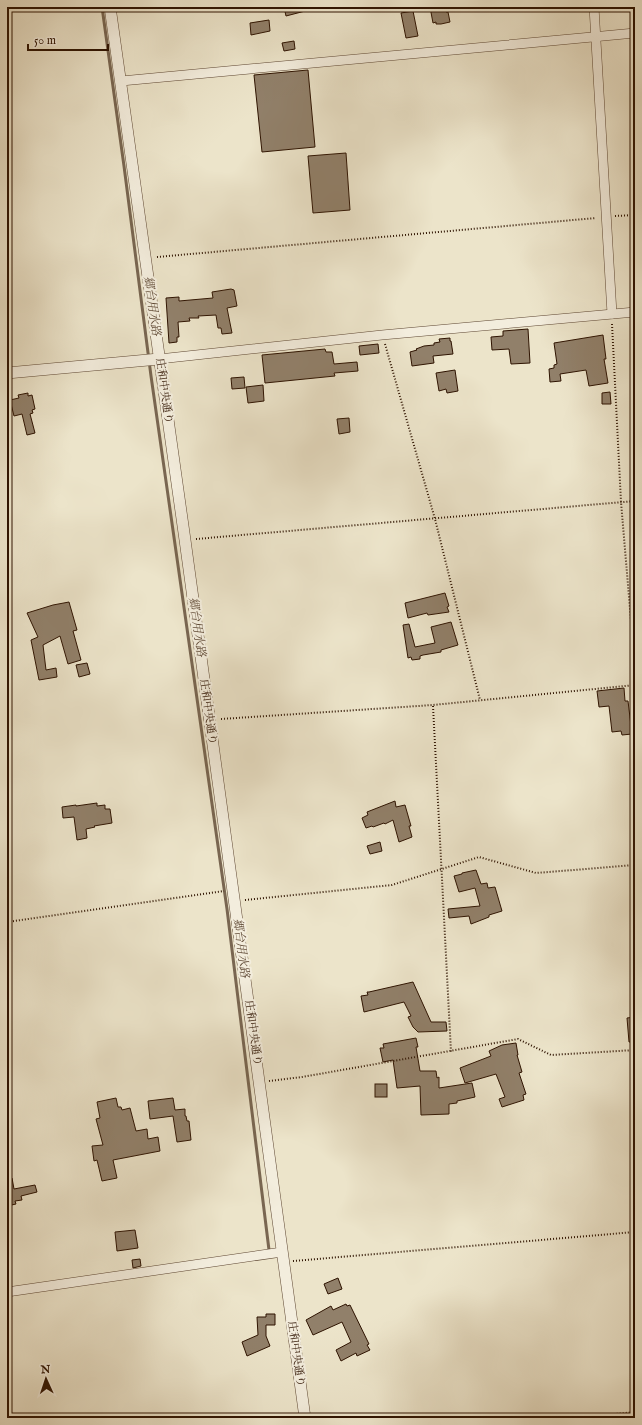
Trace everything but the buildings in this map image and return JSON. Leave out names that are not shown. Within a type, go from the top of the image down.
[{"type":"street","name":"庄和中央通り","points":[[110,7],[185,540],[305,1418]]},
{"type":"street","points":[[594,7],[612,314]]},
{"type":"street","points":[[121,81],[635,33]]},
{"type":"street","points":[[7,373],[159,359],[382,335],[635,312]]},
{"type":"street","points":[[7,1292],[283,1257]]},
{"type":"path","points":[[157,257],[635,215]]},
{"type":"path","points":[[612,314],[618,411],[621,502],[635,668]]},
{"type":"path","points":[[382,335],[435,519],[480,700]]},
{"type":"path","points":[[185,540],[635,501]]},
{"type":"path","points":[[209,720],[433,705],[635,685]]},
{"type":"path","points":[[433,705],[451,1052]]},
{"type":"path","points":[[234,901],[392,885],[442,870],[479,856],[536,873],[635,865]]},
{"type":"path","points":[[7,922],[232,890]]},
{"type":"path","points":[[259,1081],[302,1077],[518,1040],[551,1055],[635,1050]]},
{"type":"path","points":[[283,1257],[635,1232]]},
{"type":"path","points":[[575,1418],[635,1412]]},
{"type":"waterway","name":"郷台用水路","points":[[102,7],[151,376],[227,909],[269,1250]]}]
